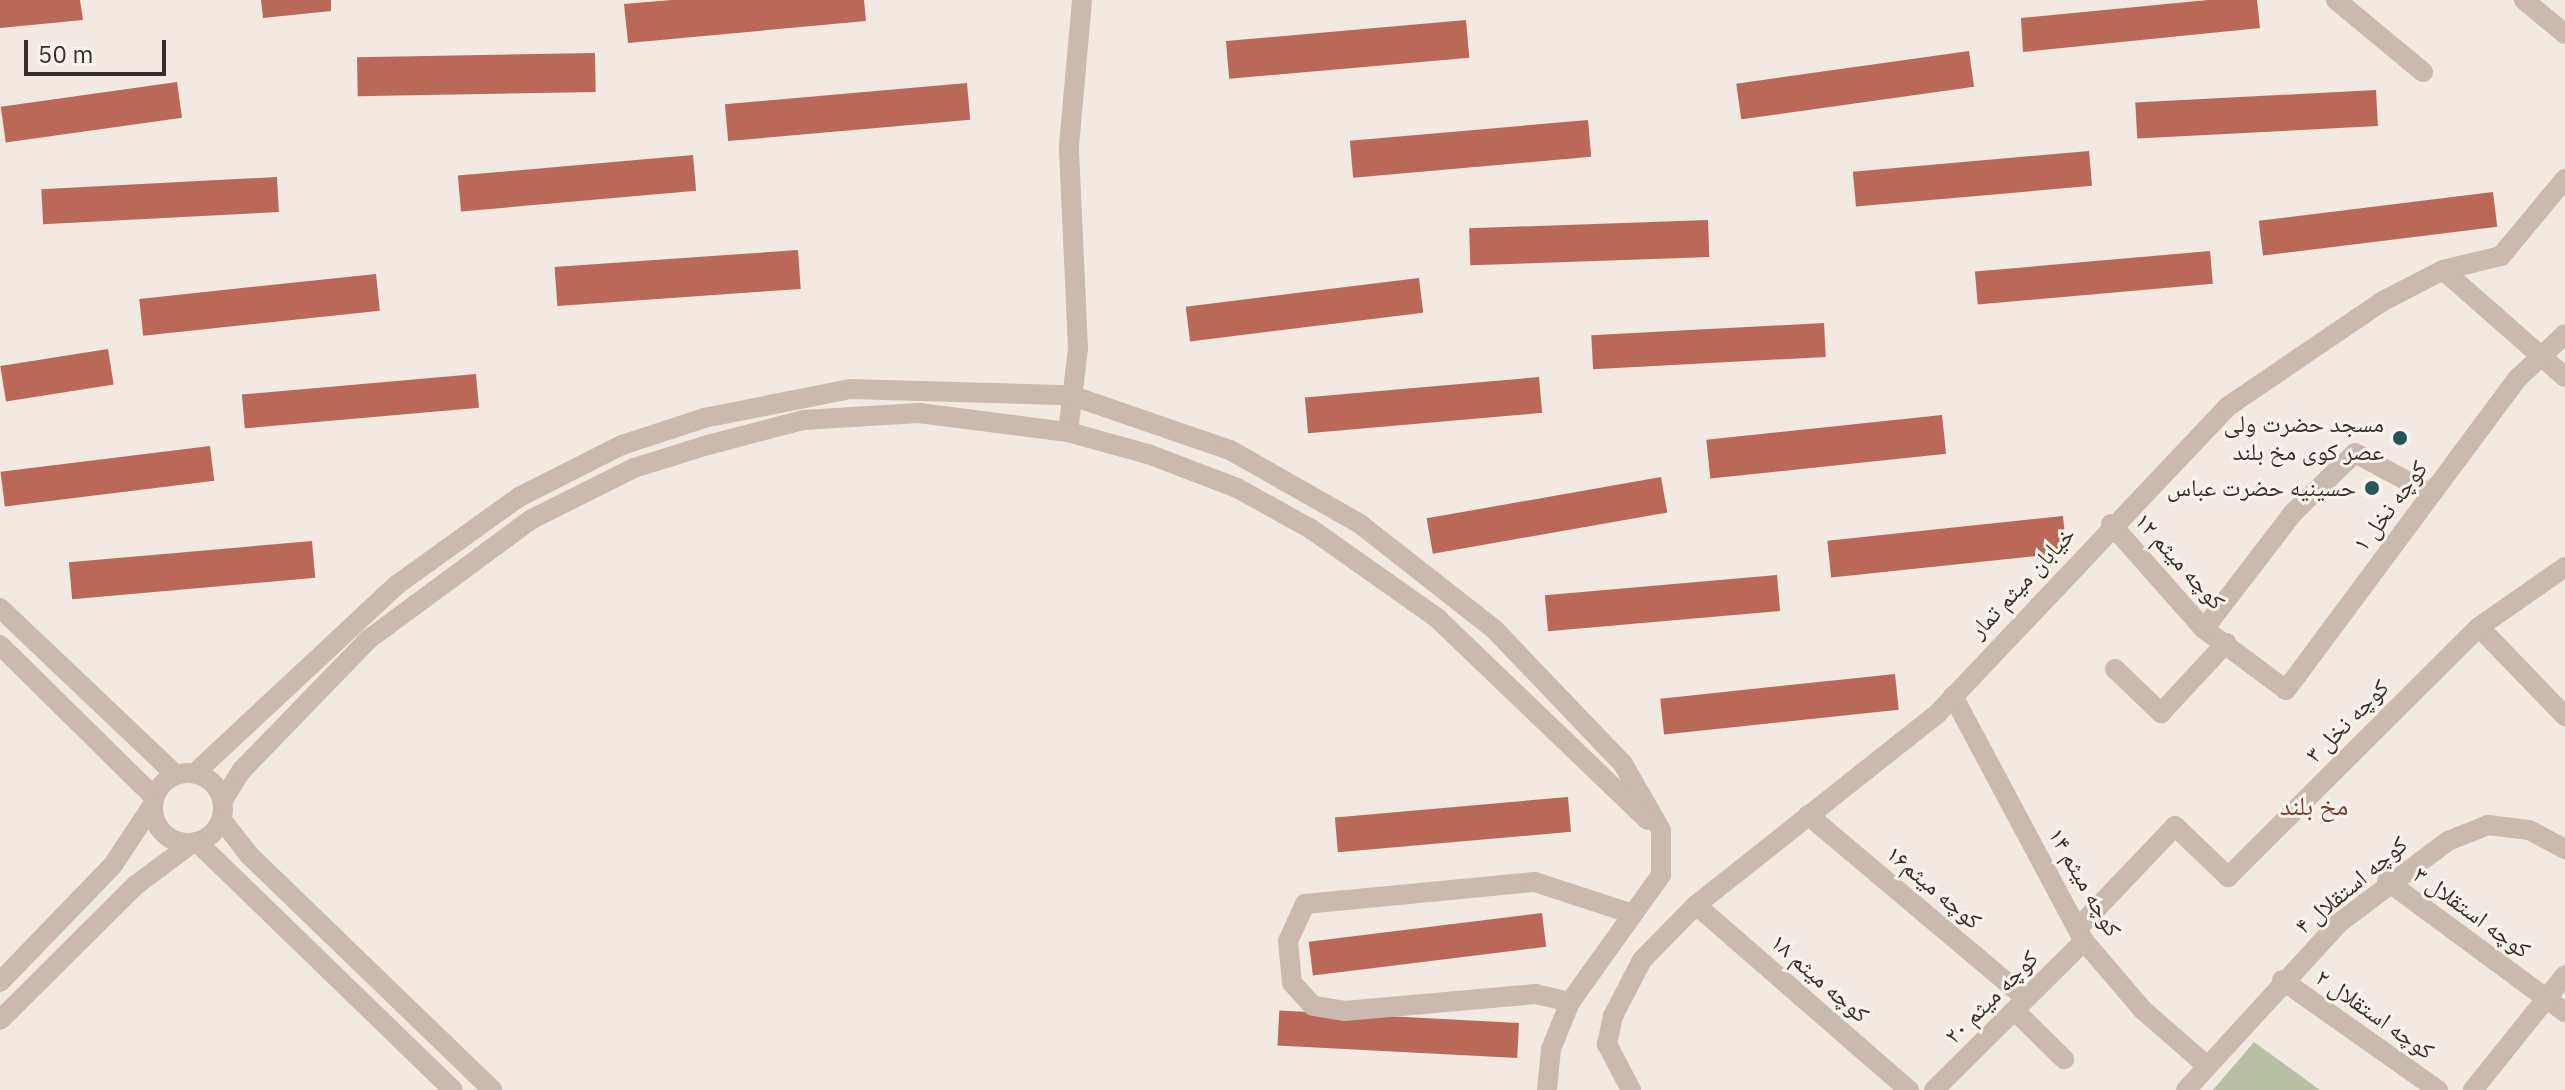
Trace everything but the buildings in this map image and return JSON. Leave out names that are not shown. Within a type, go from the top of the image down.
[{"type":"street","points":[[1068,432],[1078,348],[1069,146],[1082,0]]},
{"type":"street","points":[[2336,0],[2423,72]]},
{"type":"street","points":[[2524,0],[2565,34]]},
{"type":"street","name":"خیابان میثم تمار","points":[[1631,1090],[1607,1044],[1613,1016],[1642,960],[1696,905],[1953,696],[2111,524],[2227,407],[2328,335],[2443,270],[2501,256],[2565,179]]},
{"type":"street","points":[[2443,270],[2565,377]]},
{"type":"street","name":"کوچه نخل ۱","points":[[2286,690],[2431,494],[2539,356],[2565,334]]},
{"type":"street","points":[[0,982],[113,865],[153,801],[352,622],[519,497],[622,445],[704,418],[850,389],[1070,395],[1230,450],[1360,524],[1494,629],[1623,764],[1661,830],[1661,875],[1570,1002],[1551,1049],[1547,1090]]},
{"type":"street","points":[[0,1020],[136,885],[194,843],[223,810],[242,770],[369,639],[532,519],[634,468],[803,420],[919,413],[1068,432],[1237,488],[1373,567],[1661,830]]},
{"type":"street","points":[[622,445],[634,468]]},
{"type":"street","points":[[2204,629],[2293,513],[2355,453],[2431,494]]},
{"type":"street","name":"کوچه میثم ۱۲","points":[[2111,524],[2204,629],[2286,690]]},
{"type":"street","name":"کوچه نخل ۳","points":[[2081,934],[2175,826],[2228,877],[2479,627],[2565,567]]},
{"type":"street","points":[[0,608],[185,774],[213,782],[223,810],[249,855],[492,1090]]},
{"type":"street","points":[[352,622],[369,639]]},
{"type":"street","points":[[2479,627],[2565,716]]},
{"type":"street","points":[[2115,669],[2161,713],[2226,643]]},
{"type":"street","points":[[0,645],[153,801],[157,826],[171,840],[194,843],[453,1090]]},
{"type":"street","name":"کوچه میثم ۱۴","points":[[1953,696],[2081,934],[2143,1010],[2207,1066]]},
{"type":"street","name":"کوچه میثم۱۶","points":[[1808,815],[2020,1005],[2064,1059]]},
{"type":"street","name":"کوچه استقلال ۴","points":[[2186,1090],[2282,980],[2387,881],[2448,841],[2488,825],[2529,830],[2565,849]]},
{"type":"street","name":"کوچه استقلال ۳","points":[[2387,881],[2565,1012]]},
{"type":"street","points":[[1570,1002],[1536,994],[1345,1011],[1313,1006],[1292,983],[1288,941],[1305,904],[1535,882],[1633,914]]},
{"type":"street","name":"کوچه میثم ۱۸","points":[[1696,905],[1909,1090]]},
{"type":"street","name":"کوچه میثم ۲۰","points":[[1934,1090],[2020,1005],[2081,934]]},
{"type":"street","points":[[2473,1090],[2565,975]]},
{"type":"street","name":"کوچه استقلال ۲","points":[[2282,980],[2438,1090]]},
{"type":"green space","points":[[2254,1042],[2320,1090],[2213,1090]]},
{"type":"place","name":"مسجد حضرت ولی عصر کوی مخ بلند","points":[[2400,438]]},
{"type":"place","name":"حسینیه حضرت عباس","points":[[2372,488]]},
{"type":"district","name":"مخ بلند","points":[[2314,806]]}]
